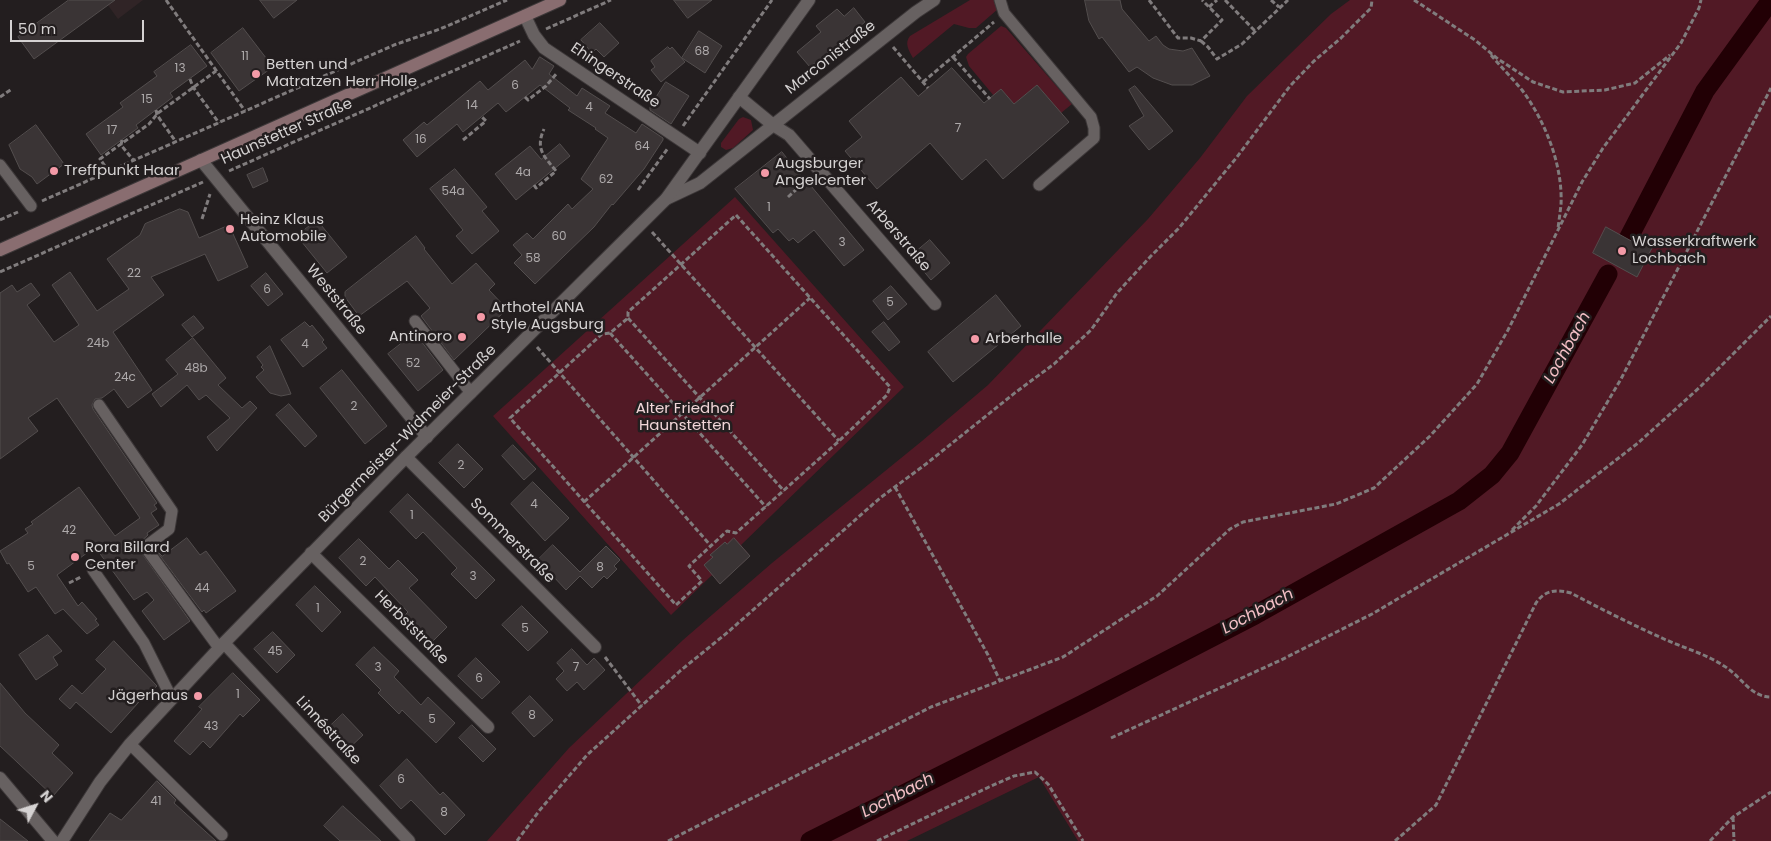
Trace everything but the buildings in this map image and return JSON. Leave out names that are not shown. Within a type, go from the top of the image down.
[{"type":"main road","points":[[0,250],[560,0]]},
{"type":"street","name":"Bürgermeister-Widmeier-Straße","points":[[62,841],[100,782],[130,744],[221,646],[406,457],[666,199],[809,0]]},
{"type":"street","name":"Marconistraße","points":[[666,199],[700,182],[934,0]]},
{"type":"street","name":"Ehingerstraße","points":[[525,16],[534,35],[544,48],[700,153]]},
{"type":"street","points":[[739,98],[773,125]]},
{"type":"street","name":"Arberstraße","points":[[773,125],[789,135],[935,304]]},
{"type":"street","name":"Weststraße","points":[[201,160],[427,437]]},
{"type":"street","name":"Sommerstraße","points":[[406,457],[596,647]]},
{"type":"street","name":"Herbststraße","points":[[311,553],[488,727]]},
{"type":"street","name":"Linnéstraße","points":[[221,646],[409,841]]},
{"type":"street","points":[[0,778],[53,841]]},
{"type":"lane","points":[[1000,0],[1004,13],[1091,117],[1094,128],[1094,138],[1039,185]]},
{"type":"lane","points":[[0,165],[31,206]]},
{"type":"lane","points":[[415,321],[471,393]]},
{"type":"lane","points":[[99,405],[172,511],[169,529],[144,547],[221,646]]},
{"type":"lane","points":[[93,570],[144,643],[172,699]]},
{"type":"lane","points":[[130,744],[222,836]]},
{"type":"path","points":[[166,0],[245,111]]},
{"type":"path","points":[[0,220],[394,45],[440,30],[507,0]]},
{"type":"path","name":"Haunstetter Straße","points":[[0,272],[611,0]]},
{"type":"path","points":[[638,190],[772,0]]},
{"type":"path","points":[[1149,0],[1178,38],[1191,38],[1201,41],[1208,46],[1217,59],[1234,50],[1288,0]]},
{"type":"path","points":[[1201,41],[1222,20],[1202,0]]},
{"type":"path","points":[[1209,8],[1217,0]]},
{"type":"path","points":[[1225,0],[1255,31]]},
{"type":"path","points":[[1271,0],[1279,7]]},
{"type":"path","points":[[517,841],[539,811],[587,755],[680,671],[728,632],[880,498],[1054,364],[1091,330],[1117,293],[1178,228],[1208,192],[1290,86],[1371,8],[1372,0]]},
{"type":"path","points":[[1414,0],[1534,82],[1562,92],[1605,90],[1635,83],[1676,50]]},
{"type":"path","points":[[668,841],[931,707],[1063,657],[1158,596],[1230,529],[1243,522],[1336,504],[1374,488],[1430,436],[1477,384],[1508,330],[1582,182],[1604,148],[1676,50],[1702,0]]},
{"type":"path","points":[[923,82],[1004,13]]},
{"type":"path","points":[[885,37],[928,88]]},
{"type":"path","points":[[1484,47],[1521,90],[1534,109],[1548,136],[1559,176],[1561,204],[1557,232]]},
{"type":"path","points":[[953,57],[990,99]]},
{"type":"path","points":[[525,96],[528,100],[546,86],[566,63]]},
{"type":"path","points":[[109,172],[100,159],[149,124],[157,115],[216,71]]},
{"type":"path","points":[[190,79],[193,87],[219,123]]},
{"type":"path","points":[[1508,534],[1536,506],[1582,445],[1621,380],[1771,88]]},
{"type":"path","points":[[0,97],[12,89]]},
{"type":"path","points":[[156,110],[157,115],[176,142]]},
{"type":"path","points":[[463,140],[486,121],[482,117]]},
{"type":"path","points":[[534,186],[536,188],[556,171],[541,151],[539,139],[544,129]]},
{"type":"path","points":[[121,145],[122,140]]},
{"type":"path","points":[[121,145],[134,161]]},
{"type":"path","points":[[788,197],[819,170]]},
{"type":"path","points":[[202,219],[214,177]]},
{"type":"path","points":[[628,318],[610,333],[602,334],[510,418],[676,605],[702,581],[689,566],[727,531],[736,534],[784,491],[839,441],[887,395],[890,387],[736,215],[628,312],[628,318],[784,491]]},
{"type":"path","points":[[643,222],[839,441]]},
{"type":"path","points":[[584,502],[810,298]]},
{"type":"path","points":[[1111,738],[1281,660],[1372,614],[1558,504],[1638,443],[1700,386],[1771,316]]},
{"type":"path","points":[[610,333],[766,507]]},
{"type":"path","points":[[528,338],[711,546]]},
{"type":"path","points":[[895,487],[988,655],[1000,681]]},
{"type":"path","points":[[69,583],[82,576]]},
{"type":"path","points":[[1395,841],[1436,805],[1536,603],[1552,591],[1559,590],[1570,593],[1723,665],[1737,674],[1754,693],[1764,697],[1771,697]]},
{"type":"path","points":[[596,647],[610,662],[642,706]]},
{"type":"path","points":[[877,841],[988,787],[1014,776],[1035,772],[1048,784],[1083,841]]},
{"type":"path","points":[[1710,841],[1734,818],[1771,792]]},
{"type":"path","points":[[1734,818],[1734,841]]},
{"type":"shaded area","points":[[104,0],[143,0],[118,19]]},
{"type":"green space","points":[[970,0],[997,0],[998,9],[976,28],[954,24],[913,58],[907,44],[910,36]]},
{"type":"green space","points":[[1350,0],[1771,0],[1771,841],[1078,841],[1039,777],[907,841],[487,841],[569,748],[683,640],[772,563],[988,385],[1148,219],[1200,158],[1247,96],[1331,14]]},
{"type":"green space","points":[[1001,26],[1006,28],[1072,104],[1061,113],[1037,85],[1014,104],[1001,89],[994,96],[969,66],[966,57],[968,54]]},
{"type":"green space","points":[[743,117],[751,120],[753,130],[733,148],[726,150],[721,147],[721,143],[739,119]]},
{"type":"green space","name":"Alter Friedhof Haunstetten","points":[[735,197],[904,387],[741,545],[750,556],[720,584],[712,575],[671,615],[493,416]]},
{"type":"waterway","name":"Lochbach","points":[[1628,239],[1705,91],[1771,0]]},
{"type":"waterway","name":"Lochbach","points":[[810,841],[1255,615],[1459,501],[1492,475],[1510,453],[1608,274]]},
{"type":"place","name":"Betten und Matratzen Herr Holle","points":[[256,74]]},
{"type":"place","name":"Treffpunkt Haar","points":[[54,171]]},
{"type":"place","name":"Augsburger Angelcenter","points":[[765,173]]},
{"type":"place","name":"Heinz Klaus Automobile","points":[[230,229]]},
{"type":"place","name":"Wasserkraftwerk Lochbach","points":[[1622,251]]},
{"type":"place","name":"Arthotel ANA Style Augsburg","points":[[481,317]]},
{"type":"place","name":"Antinoro","points":[[462,337]]},
{"type":"place","name":"Arberhalle","points":[[975,339]]},
{"type":"place","name":"Rora Billard Center","points":[[75,557]]},
{"type":"place","name":"Jägerhaus","points":[[198,696]]}]
